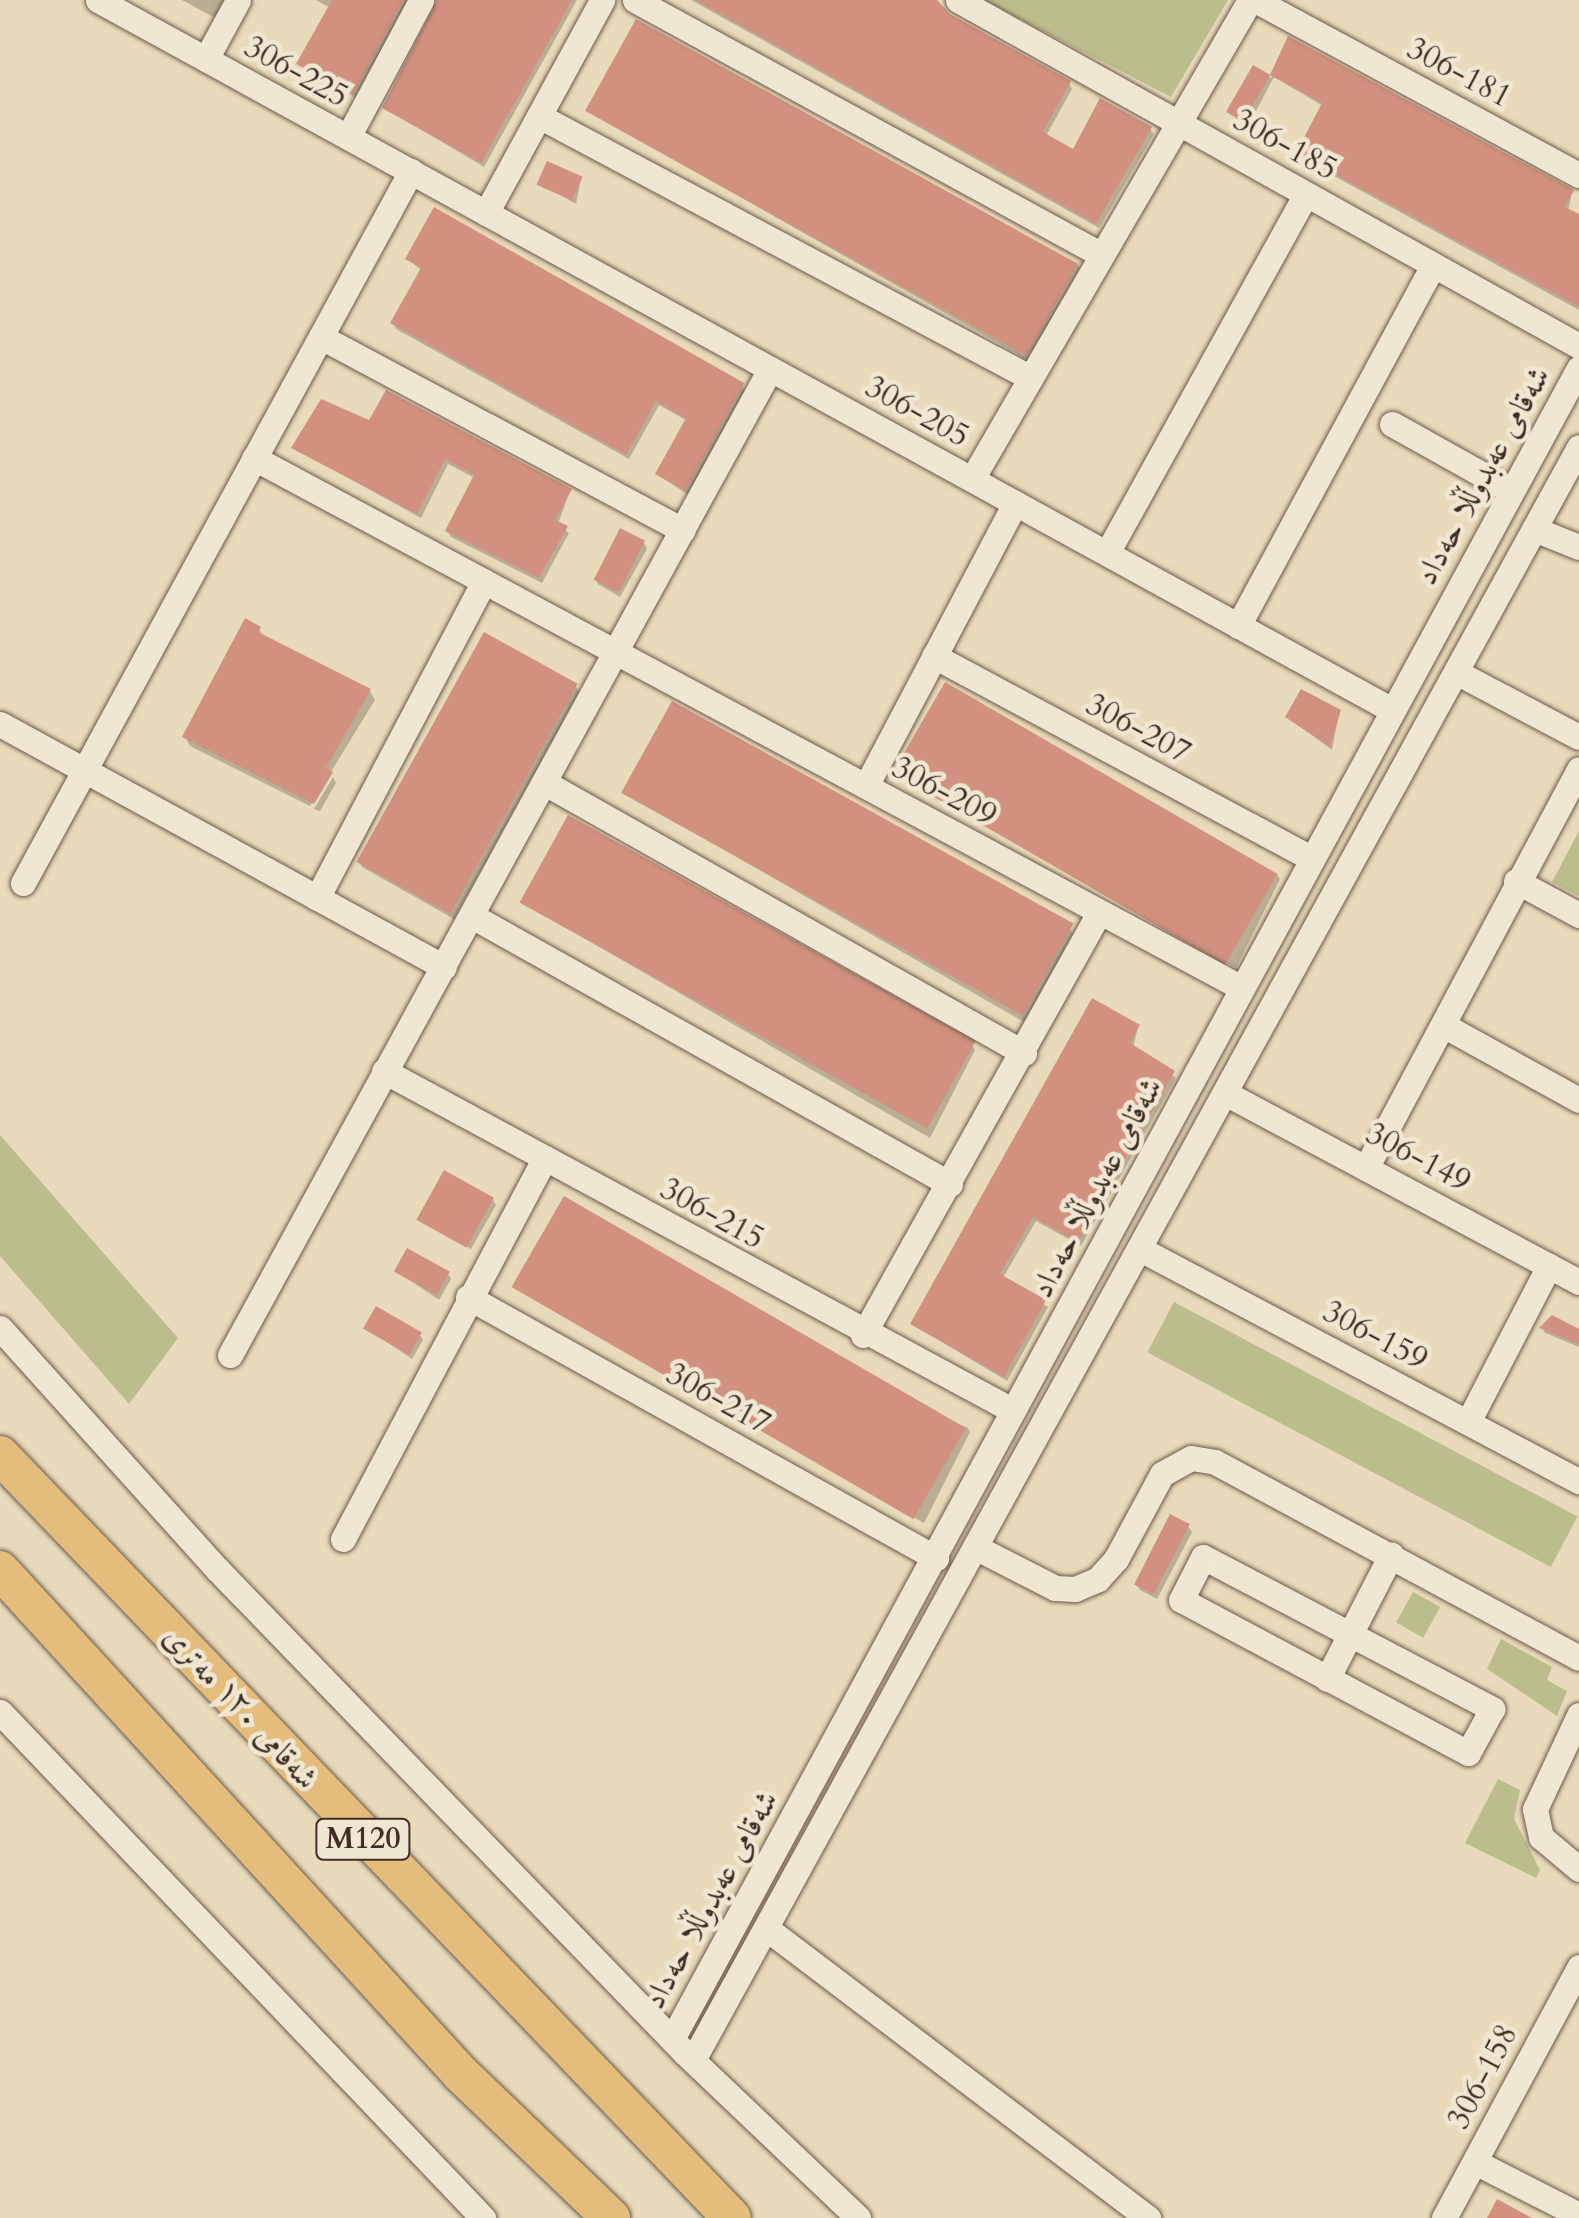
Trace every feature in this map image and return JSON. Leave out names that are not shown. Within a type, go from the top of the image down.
[{"type":"highway","name":"شەقامی ١٢٠ مەتری","points":[[0,1455],[732,2218]]},
{"type":"highway","name":"M120","points":[[0,1570],[460,2074],[611,2218]]},
{"type":"street","name":"306-225","points":[[98,0],[410,171]]},
{"type":"street","points":[[206,59],[238,0]]},
{"type":"street","points":[[348,137],[420,0]]},
{"type":"street","points":[[486,213],[602,0]]},
{"type":"street","points":[[636,0],[1102,254]]},
{"type":"street","name":"306-185","points":[[958,0],[1579,346]]},
{"type":"street","points":[[972,480],[1253,0]]},
{"type":"street","name":"306-181","points":[[1253,0],[1579,175]]},
{"type":"street","points":[[539,116],[1031,378]]},
{"type":"street","points":[[23,883],[410,171]]},
{"type":"street","name":"306-205","points":[[410,171],[1392,710]]},
{"type":"street","points":[[1107,554],[1306,194]]},
{"type":"street","points":[[1238,626],[1433,264]]},
{"type":"street","points":[[321,336],[683,530]]},
{"type":"street","name":"شەقامی عەبدوڵڵا حەداد","points":[[672,2039],[1579,368]]},
{"type":"street","points":[[230,1356],[770,369]]},
{"type":"street","points":[[1392,424],[1512,491]]},
{"type":"street","name":"شەقامی عەبدوڵڵا حەداد","points":[[694,2060],[1579,447]]},
{"type":"street","name":"306-209","points":[[254,458],[1242,988]]},
{"type":"street","points":[[866,786],[1015,503]]},
{"type":"street","points":[[1534,529],[1579,546]]},
{"type":"street","points":[[1474,560],[1508,577]]},
{"type":"street","points":[[318,898],[484,581]]},
{"type":"street","name":"306-207","points":[[934,656],[1312,859]]},
{"type":"street","points":[[1456,672],[1579,737]]},
{"type":"street","points":[[0,724],[444,967]]},
{"type":"street","points":[[1366,1168],[1579,769]]},
{"type":"street","points":[[544,782],[1024,1053]]},
{"type":"street","points":[[1516,882],[1579,915]]},
{"type":"street","points":[[863,1335],[1100,912]]},
{"type":"street","points":[[472,916],[950,1184]]},
{"type":"street","points":[[1442,1025],[1579,1100]]},
{"type":"street","name":"306-215","points":[[384,1071],[863,1335],[1012,1410]]},
{"type":"street","name":"306-149","points":[[1225,1093],[1579,1282]]},
{"type":"street","points":[[343,1539],[544,1158]]},
{"type":"street","name":"306-159","points":[[1140,1248],[1579,1482]]},
{"type":"street","points":[[1468,1422],[1549,1266]]},
{"type":"street","name":"306-217","points":[[468,1296],[936,1558]]},
{"type":"street","points":[[1070,1308],[1098,1324]]},
{"type":"street","points":[[0,1328],[217,1569],[672,2039],[858,2218]]},
{"type":"street","points":[[975,1547],[1056,1588],[1075,1589],[1098,1579],[1116,1559],[1162,1474],[1191,1458],[1215,1462],[1579,1658]]},
{"type":"street","points":[[1328,1679],[1391,1555]]},
{"type":"street","points":[[1203,1557],[1492,1709],[1468,1753],[1328,1679],[1181,1600],[1203,1557]]},
{"type":"street","points":[[0,1712],[483,2218]]},
{"type":"street","points":[[1579,1715],[1535,1810],[1541,1837],[1579,1869]]},
{"type":"street","points":[[766,1928],[1148,2218]]},
{"type":"street","name":"306-158","points":[[1444,2218],[1579,1966]]},
{"type":"street","points":[[1475,2162],[1579,2215]]},
{"type":"green space","points":[[983,0],[1228,0],[1171,97]]},
{"type":"green space","points":[[1579,831],[1579,896],[1552,882]]},
{"type":"green space","points":[[0,1135],[178,1338],[129,1404],[0,1256]]},
{"type":"green space","points":[[1174,1302],[1578,1517],[1551,1567],[1147,1352]]},
{"type":"green space","points":[[1413,1592],[1440,1607],[1423,1638],[1396,1623]]},
{"type":"green space","points":[[1501,1639],[1552,1667],[1547,1680],[1567,1691],[1557,1716],[1487,1669]]},
{"type":"green space","points":[[1498,1779],[1520,1790],[1514,1819],[1540,1870],[1536,1878],[1465,1843]]},
{"type":"building","points":[[332,0],[403,0],[353,94],[296,64]]},
{"type":"building","points":[[437,0],[572,0],[481,163],[382,108]]},
{"type":"building","points":[[695,0],[937,0],[950,14],[1071,81],[1043,132],[1073,149],[1100,98],[1152,127],[1096,224]]},
{"type":"building","points":[[636,19],[1078,264],[1027,356],[585,111]]},
{"type":"building","points":[[1288,36],[1574,190],[1565,207],[1579,214],[1579,307],[1296,153],[1322,103],[1270,75]]},
{"type":"building","points":[[1253,65],[1270,75],[1243,122],[1226,112]]},
{"type":"building","points":[[547,161],[583,177],[572,201],[536,185]]},
{"type":"building","points":[[434,207],[744,383],[685,491],[655,474],[686,418],[656,401],[626,455],[390,323],[421,268],[405,259]]},
{"type":"building","points":[[386,390],[572,489],[555,520],[568,526],[539,578],[445,531],[474,475],[445,459],[417,514],[291,448],[321,399],[369,420]]},
{"type":"building","points":[[620,528],[645,541],[619,592],[594,580]]},
{"type":"building","points":[[245,618],[261,627],[258,632],[371,689],[326,768],[333,772],[314,804],[182,737]]},
{"type":"building","points":[[484,632],[578,684],[450,914],[356,862]]},
{"type":"building","points":[[945,682],[1278,874],[1225,965],[892,773]]},
{"type":"building","points":[[1301,689],[1341,710],[1330,747],[1285,717]]},
{"type":"building","points":[[672,701],[1073,924],[1023,1015],[621,793]]},
{"type":"building","points":[[568,815],[976,1041],[927,1128],[520,902]]},
{"type":"building","points":[[1092,998],[1140,1025],[1130,1043],[1175,1071],[1078,1242],[1033,1217],[1000,1274],[1046,1300],[1004,1377],[910,1324]]},
{"type":"building","points":[[444,1170],[494,1198],[466,1247],[416,1220]]},
{"type":"building","points":[[564,1196],[966,1428],[913,1519],[512,1287]]},
{"type":"building","points":[[407,1248],[450,1272],[437,1295],[394,1272]]},
{"type":"building","points":[[376,1306],[422,1332],[409,1355],[363,1329]]},
{"type":"building","points":[[1552,1315],[1579,1329],[1579,1344],[1539,1328]]},
{"type":"building","points":[[1170,1514],[1190,1524],[1154,1594],[1134,1584]]},
{"type":"building","points":[[1497,2199],[1532,2218],[1487,2218]]}]
